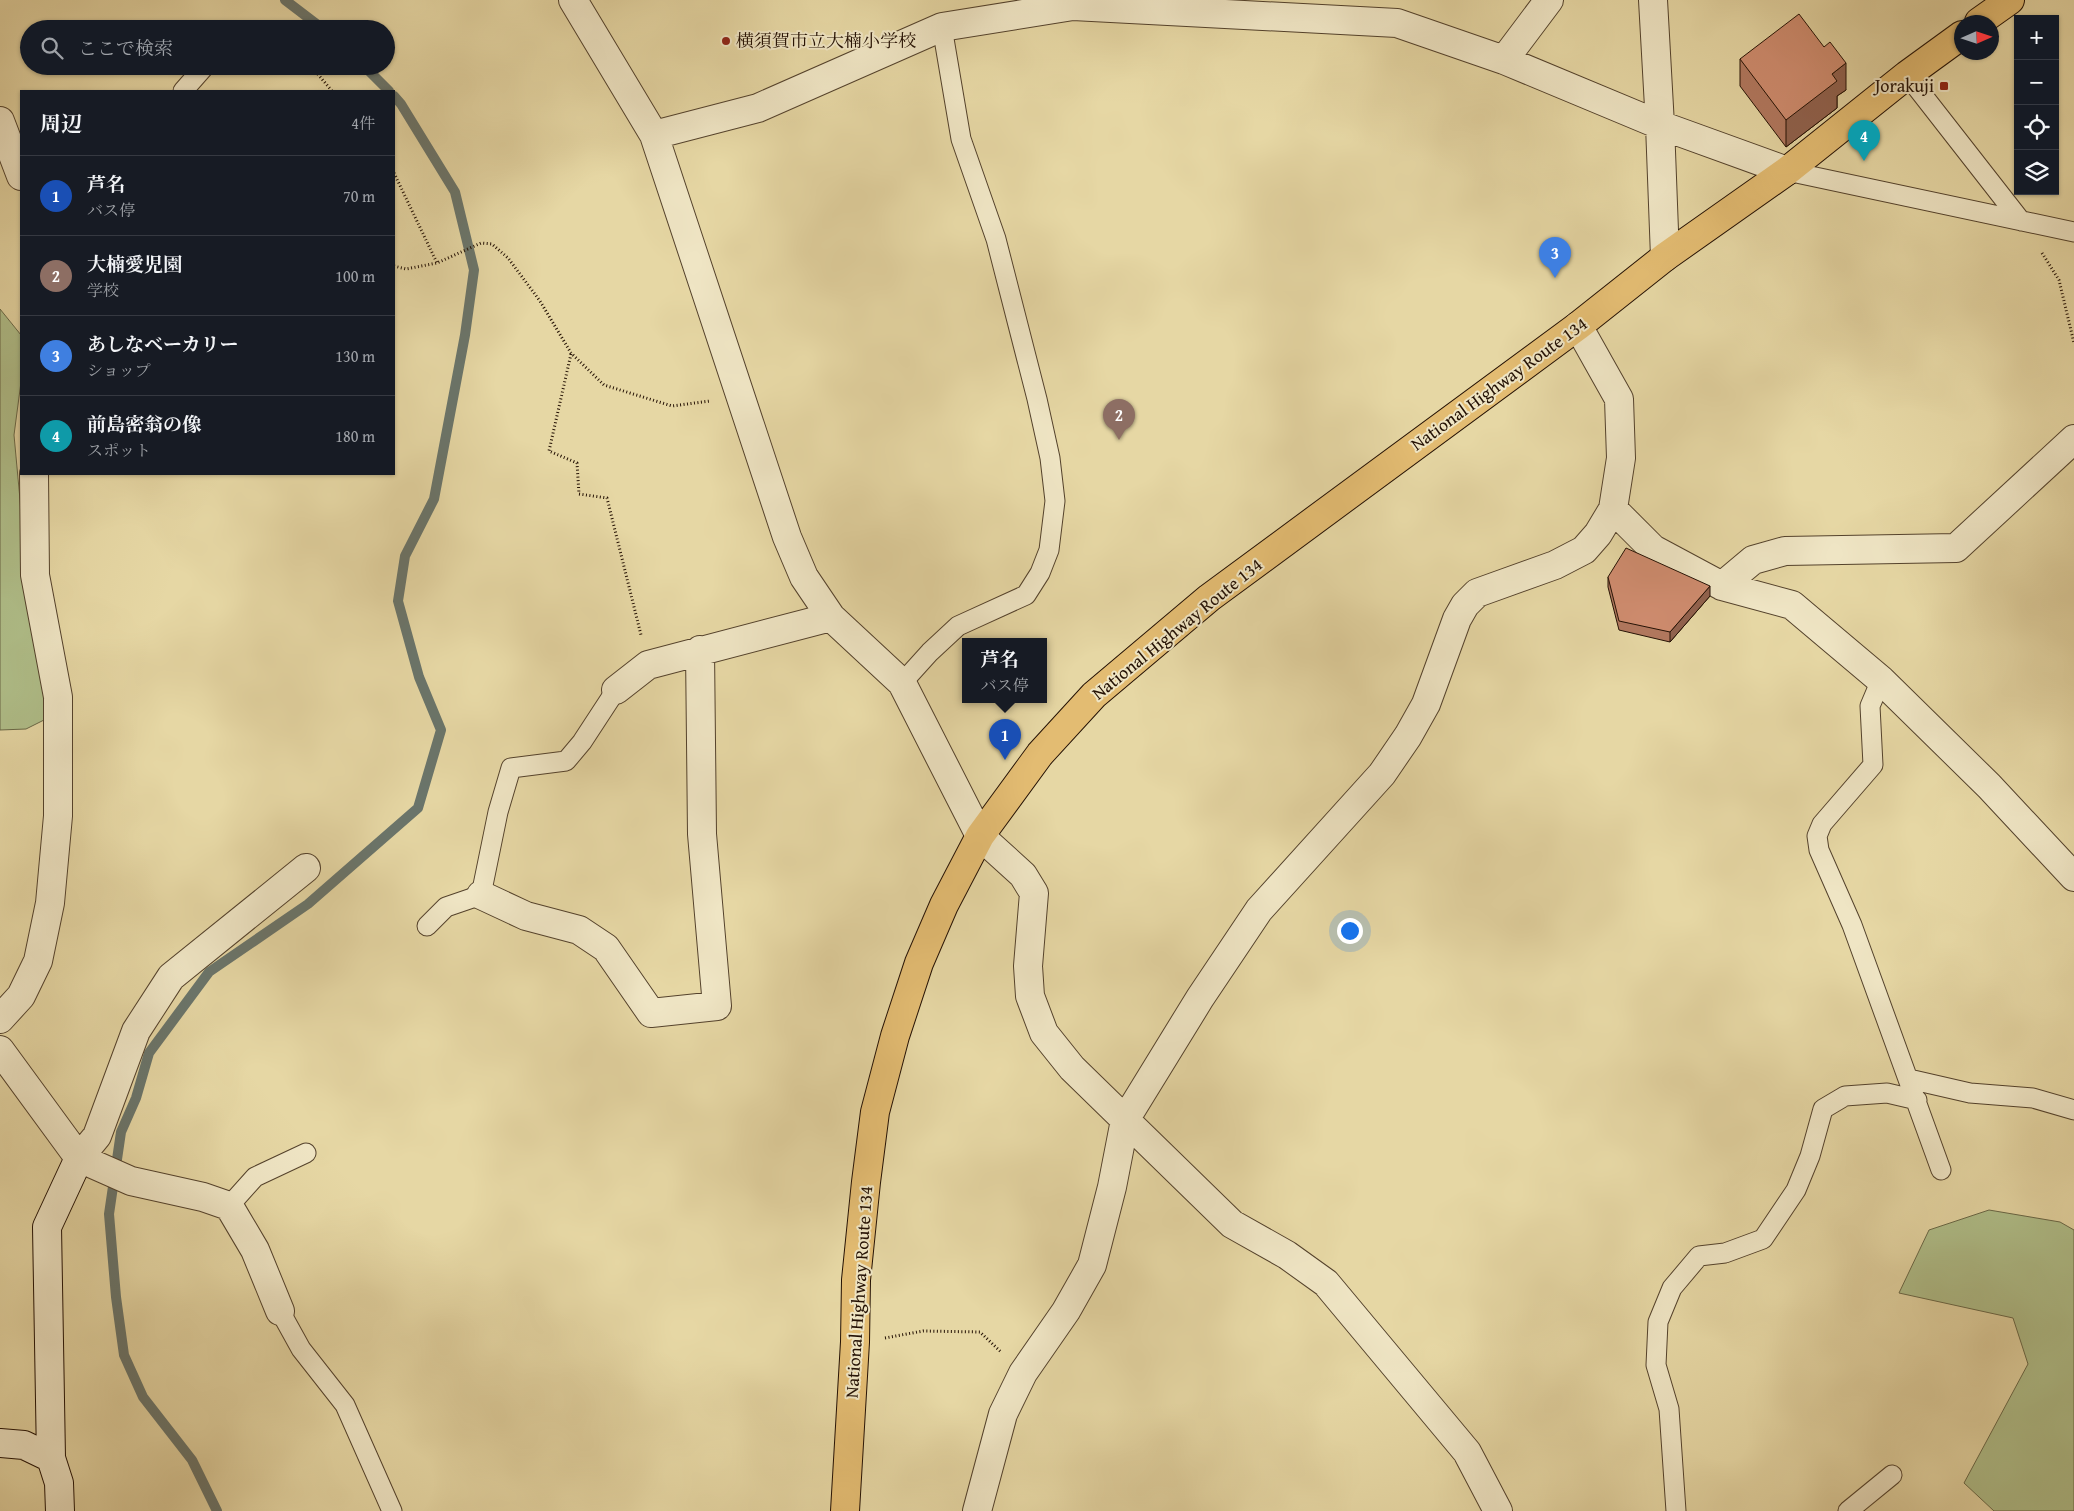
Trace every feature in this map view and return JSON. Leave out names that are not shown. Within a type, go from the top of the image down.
[{"type":"highway","points":[[1989,15],[2010,0]]},
{"type":"highway","name":"National Highway Route 134","points":[[846,1511],[855,1342],[856,1280],[875,1112],[895,1036],[919,963],[944,905],[980,836],[1040,754],[1094,695],[1209,598],[1578,326],[1665,257],[1787,171],[1907,75],[1954,42]]},
{"type":"street","points":[[573,0],[654,135],[787,537],[804,577],[831,617],[902,683],[980,836],[1023,875],[1034,893],[1028,966],[1030,996],[1044,1033],[1072,1068],[1232,1224],[1287,1254],[1326,1284],[1467,1452],[1498,1511]]},
{"type":"street","points":[[1504,60],[1549,0]]},
{"type":"street","points":[[1653,0],[1665,257]]},
{"type":"street","points":[[654,135],[758,108],[942,27],[1073,6],[1396,23],[1504,60],[1660,125],[1787,171]]},
{"type":"street","points":[[0,121],[20,173]]},
{"type":"street","points":[[977,1511],[1003,1414],[1023,1373],[1066,1311],[1092,1265],[1112,1187],[1125,1120],[1200,998],[1259,910],[1382,774],[1408,736],[1426,704],[1457,619],[1465,605],[1477,593],[1555,565],[1584,550],[1598,534],[1613,509],[1621,458],[1619,399],[1578,326]]},
{"type":"street","points":[[1722,586],[1753,560],[1786,550],[1956,548],[2074,439]]},
{"type":"street","points":[[0,1019],[21,996],[38,962],[50,903],[58,816],[58,697],[35,575],[34,475]]},
{"type":"street","points":[[1613,509],[1653,549],[1722,586],[1792,605],[1881,680],[1989,786],[2074,877]]},
{"type":"street","points":[[616,690],[648,665],[831,617]]},
{"type":"street","points":[[481,895],[526,916],[579,930],[606,948],[651,1013],[717,1006],[702,834],[700,650]]},
{"type":"street","points":[[60,1511],[59,1483],[51,1458],[47,1227],[88,1161],[136,1031],[171,978],[306,868]]},
{"type":"street","points":[[0,1050],[88,1161],[131,1181],[203,1197],[229,1206],[255,1250],[280,1311]]},
{"type":"street","points":[[0,1443],[24,1445],[51,1458]]},
{"type":"lane","points":[[902,683],[930,652],[958,626],[1026,595],[1040,573],[1049,550],[1055,500],[1050,458],[1038,399],[1006,276],[996,239],[961,139],[942,27]]},
{"type":"lane","points":[[184,90],[196,75]]},
{"type":"lane","points":[[1907,75],[2021,221]]},
{"type":"lane","points":[[1787,171],[2074,232]]},
{"type":"lane","points":[[1881,680],[1870,706],[1873,765],[1822,824],[1817,836],[1819,850],[1852,925],[1941,1170]]},
{"type":"lane","points":[[427,926],[446,907],[481,895],[498,812],[511,768],[566,761],[582,742],[616,690]]},
{"type":"lane","points":[[1909,1079],[1970,1093],[2033,1098],[2074,1110]]},
{"type":"lane","points":[[1676,1511],[1669,1409],[1656,1364],[1658,1322],[1672,1288],[1698,1256],[1724,1253],[1763,1239],[1796,1190],[1810,1156],[1823,1108],[1846,1096],[1887,1093],[1917,1100]]},
{"type":"lane","points":[[229,1206],[255,1177],[306,1153]]},
{"type":"lane","points":[[280,1311],[301,1349],[346,1405],[392,1511]]},
{"type":"lane","points":[[1848,1511],[1892,1475]]},
{"type":"path","points":[[319,75],[331,90]]},
{"type":"path","points":[[395,175],[437,263]]},
{"type":"path","points":[[2021,221],[2059,280],[2074,343]]},
{"type":"path","points":[[395,266],[406,269],[437,263],[481,243],[492,244],[508,258],[534,294],[571,353],[604,385],[672,406],[708,402],[741,395]]},
{"type":"path","points":[[571,353],[549,451],[577,463],[579,494],[608,498],[648,665]]},
{"type":"path","points":[[855,1342],[924,1331],[980,1332],[1023,1373]]},
{"type":"green space","points":[[0,309],[20,334],[20,390],[14,435],[22,521],[48,718],[26,729],[0,730]]},
{"type":"green space","points":[[1989,1210],[2060,1222],[2074,1230],[2074,1511],[1994,1511],[1964,1483],[2028,1364],[2013,1318],[1899,1293],[1929,1230]]},
{"type":"building","points":[[1799,14],[1824,47],[1830,42],[1846,63],[1832,74],[1837,81],[1786,120],[1740,59]]},
{"type":"building","points":[[1626,548],[1710,586],[1670,632],[1619,621],[1608,577]]},
{"type":"waterway","points":[[285,0],[311,20]]},
{"type":"waterway","points":[[373,75],[388,90]]},
{"type":"waterway","points":[[217,1511],[192,1460],[143,1397],[124,1355],[116,1297],[109,1214],[121,1132],[136,1098],[149,1053],[209,972],[308,904],[418,808],[441,730],[419,677],[398,601],[405,556],[434,499],[465,335],[474,270],[455,192],[395,97]]},
{"type":"place","name":"横須賀市立大楠小学校","points":[[726,41]]},
{"type":"place","name":"Jorakuji","points":[[1944,86]]},
{"type":"place","name":"前島密翁の像","points":[[1864,161]]},
{"type":"place","name":"あしなベーカリー","points":[[1555,278]]},
{"type":"place","name":"大楠愛児園","points":[[1119,440]]},
{"type":"place","name":"芦名","points":[[1005,760]]}]
